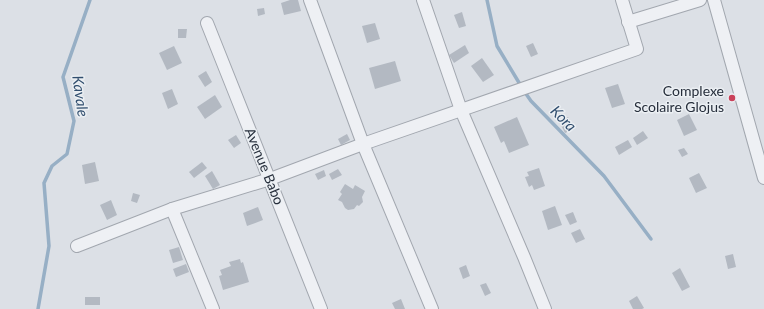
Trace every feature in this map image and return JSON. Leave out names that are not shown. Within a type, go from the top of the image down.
[{"type":"street","points":[[310,0],[363,144],[432,309]]},
{"type":"street","points":[[423,0],[461,110],[545,309]]},
{"type":"street","points":[[77,246],[172,209],[270,179],[363,144],[637,49],[622,0]]},
{"type":"street","points":[[628,22],[700,0]]},
{"type":"street","points":[[714,0],[764,178]]},
{"type":"street","name":"Avenue Babo","points":[[207,23],[321,309]]},
{"type":"street","points":[[172,209],[213,309]]},
{"type":"building","points":[[290,0],[298,0],[301,11],[284,15],[281,3]]},
{"type":"building","points":[[264,8],[265,14],[258,16],[257,9]]},
{"type":"building","points":[[462,12],[466,26],[459,28],[454,15]]},
{"type":"building","points":[[375,23],[380,39],[367,43],[362,26]]},
{"type":"building","points":[[178,29],[187,29],[186,38],[178,38]]},
{"type":"building","points":[[533,43],[538,54],[531,57],[526,46]]},
{"type":"building","points":[[465,45],[469,53],[454,63],[449,55]]},
{"type":"building","points":[[174,46],[182,63],[167,70],[159,53]]},
{"type":"building","points":[[482,58],[494,75],[483,82],[471,66]]},
{"type":"building","points":[[395,61],[401,81],[375,89],[369,68]]},
{"type":"building","points":[[206,71],[212,82],[205,87],[198,76]]},
{"type":"building","points":[[618,84],[625,104],[612,108],[605,88]]},
{"type":"building","points":[[172,89],[178,104],[168,109],[162,93]]},
{"type":"building","points":[[215,95],[222,107],[205,119],[197,107]]},
{"type":"building","points":[[689,114],[697,130],[684,136],[677,120]]},
{"type":"building","points":[[517,117],[529,145],[509,153],[504,141],[501,143],[494,127]]},
{"type":"building","points":[[568,117],[574,129],[565,133],[559,121]]},
{"type":"building","points":[[643,131],[648,138],[637,145],[633,138]]},
{"type":"building","points":[[347,134],[350,140],[341,145],[338,139]]},
{"type":"building","points":[[236,135],[241,143],[234,148],[228,140]]},
{"type":"building","points":[[628,140],[632,147],[619,155],[615,147]]},
{"type":"building","points":[[684,148],[688,154],[682,157],[678,150]]},
{"type":"building","points":[[95,162],[99,181],[85,184],[82,165]]},
{"type":"building","points":[[202,162],[207,168],[194,178],[189,172]]},
{"type":"building","points":[[539,168],[545,186],[534,190],[532,185],[529,187],[525,177],[529,176],[527,172]]},
{"type":"building","points":[[338,169],[342,175],[332,180],[329,174]]},
{"type":"building","points":[[324,170],[326,176],[318,180],[315,174]]},
{"type":"building","points":[[212,171],[220,185],[213,189],[205,176]]},
{"type":"building","points":[[699,173],[707,188],[696,193],[689,178]]},
{"type":"building","points":[[345,184],[353,189],[355,185],[365,191],[362,197],[363,202],[359,206],[357,205],[354,209],[348,210],[342,202],[338,200],[342,194],[340,192]]},
{"type":"building","points":[[133,193],[140,195],[137,203],[131,201]]},
{"type":"building","points":[[111,200],[117,215],[107,220],[100,205]]},
{"type":"building","points":[[555,206],[562,225],[548,230],[542,211]]},
{"type":"building","points":[[258,207],[263,220],[247,226],[243,213]]},
{"type":"building","points":[[573,212],[577,222],[570,225],[565,215]]},
{"type":"building","points":[[580,229],[585,239],[576,243],[571,233]]},
{"type":"building","points":[[179,247],[183,260],[173,263],[169,250]]},
{"type":"building","points":[[733,254],[736,267],[728,269],[725,256]]},
{"type":"building","points":[[240,259],[241,263],[243,262],[249,282],[223,290],[219,276],[222,275],[220,270],[231,266],[229,262]]},
{"type":"building","points":[[186,264],[189,272],[176,277],[173,269]]},
{"type":"building","points":[[466,265],[470,276],[463,279],[459,268]]},
{"type":"building","points":[[680,268],[690,287],[682,291],[672,273]]},
{"type":"building","points":[[486,283],[491,293],[485,296],[480,285]]},
{"type":"building","points":[[637,296],[644,308],[642,309],[633,309],[629,301]]},
{"type":"building","points":[[85,297],[100,297],[100,305],[85,305]]},
{"type":"building","points":[[401,299],[405,309],[395,309],[392,303]]},
{"type":"waterway","name":"Kavale","points":[[38,309],[49,246],[44,183],[52,166],[67,154],[74,121],[63,77],[90,0]]},
{"type":"waterway","name":"Kora","points":[[487,0],[497,46],[521,86]]},
{"type":"waterway","name":"Kora","points":[[524,91],[531,101],[604,176],[651,239]]},
{"type":"place","name":"Complexe Scolaire Glojus","points":[[732,98]]}]
